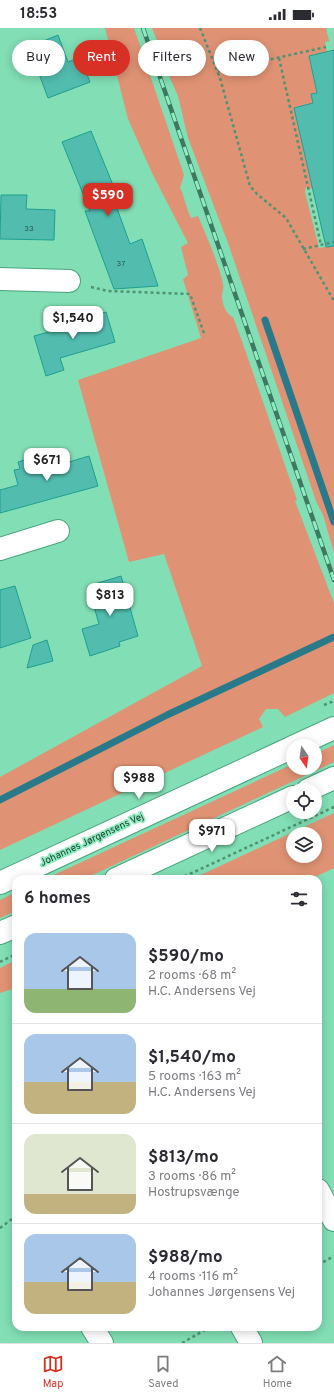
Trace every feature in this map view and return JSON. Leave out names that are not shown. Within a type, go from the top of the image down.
[{"type":"street","points":[[0,279],[69,281]]},
{"type":"street","points":[[0,549],[58,531]]},
{"type":"street","name":"Johannes Jørgensens Vej","points":[[310,739],[334,728]]},
{"type":"street","name":"Johannes Jørgensens Vej","points":[[17,875],[286,750]]},
{"type":"street","points":[[322,784],[334,778]]},
{"type":"street","points":[[125,875],[286,800]]},
{"type":"street","name":"Johannes Jørgensens Vej","points":[[0,883],[12,877]]},
{"type":"street","points":[[0,933],[12,928]]},
{"type":"street","points":[[322,1198],[334,1220]]},
{"type":"street","points":[[94,1331],[102,1343]]},
{"type":"street","points":[[244,1331],[251,1343]]},
{"type":"path","points":[[200,28],[214,61]]},
{"type":"path","points":[[269,60],[326,46]]},
{"type":"path","points":[[279,58],[321,245]]},
{"type":"path","points":[[219,76],[250,186],[257,194],[281,213],[334,301]]},
{"type":"path","points":[[302,249],[334,242]]},
{"type":"path","points":[[69,281],[108,291],[190,294],[205,336]]},
{"type":"path","points":[[188,875],[334,807]]},
{"type":"path","points":[[0,962],[12,956]]},
{"type":"path","points":[[0,1228],[12,1219]]},
{"type":"path","points":[[322,1263],[334,1256]]},
{"type":"path","points":[[182,1343],[203,1331]]},
{"type":"shaded area","points":[[105,28],[134,28],[138,40],[138,76],[150,76],[184,175],[180,188],[191,218],[198,216],[221,275],[223,286],[222,296],[226,311],[233,317],[242,341],[297,500],[295,501],[334,603],[334,693],[285,717],[278,709],[266,709],[259,719],[263,727],[0,850],[0,777],[202,666],[164,554],[129,562],[78,380],[201,338],[183,279],[188,275],[181,247],[188,243],[152,173],[128,119],[117,76],[130,76],[130,40],[108,40]]},
{"type":"shaded area","points":[[152,28],[326,28],[329,41],[325,42],[327,52],[309,56],[317,93],[311,94],[313,103],[294,108],[305,154],[334,148],[313,189],[306,187],[305,192],[319,248],[334,245],[334,553],[323,515],[316,501],[228,243],[188,138],[178,96],[169,76],[206,76],[206,40],[157,40]]},
{"type":"shaded area","points":[[334,745],[334,762],[322,768],[322,751]]},
{"type":"shaded area","points":[[286,767],[286,775],[306,775],[286,783],[286,784],[93,875],[54,875]]},
{"type":"shaded area","points":[[334,813],[334,868],[319,875],[201,875],[286,835],[286,863],[322,863],[322,827],[304,827]]},
{"type":"shaded area","points":[[12,894],[12,913],[0,918],[0,900]]},
{"type":"shaded area","points":[[12,962],[12,989],[0,993],[0,968]]},
{"type":"building","points":[[58,35],[60,40],[46,40]]},
{"type":"building","points":[[334,50],[334,246],[326,247],[294,108],[313,103],[311,94],[317,93],[309,56]]},
{"type":"building","points":[[65,54],[68,62],[73,60],[73,76],[88,76],[90,82],[48,98],[40,76],[65,76]]},
{"type":"building","points":[[91,131],[115,190],[111,192],[130,244],[142,239],[158,286],[114,289],[85,211],[90,211],[62,142]]},
{"type":"building","points":[[1,195],[27,195],[26,209],[55,210],[54,240],[0,239]]},
{"type":"building","points":[[106,312],[115,342],[60,358],[64,370],[46,376],[34,336],[49,332],[48,329]]},
{"type":"building","points":[[48,453],[52,467],[89,456],[98,486],[0,513],[0,490],[18,485],[14,470],[20,469],[18,462]]},
{"type":"building","points":[[121,576],[138,636],[119,642],[120,646],[90,656],[82,629],[99,624],[88,586]]},
{"type":"building","points":[[15,586],[31,638],[0,648],[0,590]]},
{"type":"building","points":[[47,640],[53,661],[27,668],[33,645]]},
{"type":"waterway","points":[[265,320],[334,522]]},
{"type":"waterway","points":[[0,800],[167,715],[334,637]]},
{"type":"railway","points":[[143,28],[334,580]]}]
